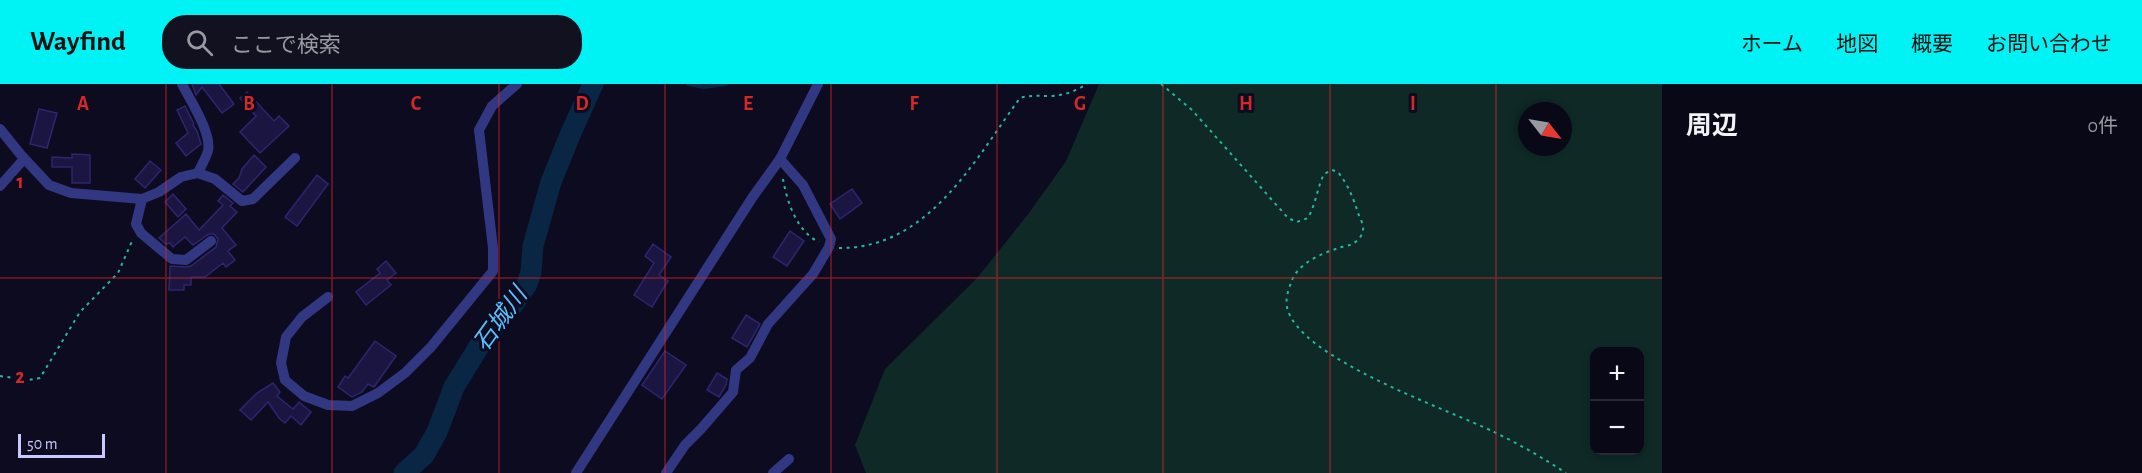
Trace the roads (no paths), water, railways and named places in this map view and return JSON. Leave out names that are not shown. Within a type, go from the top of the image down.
[{"type":"street","points":[[182,84],[208,143],[208,151],[198,173]]},
{"type":"street","points":[[328,297],[302,317],[286,337],[281,363],[285,381],[304,396],[328,405],[352,406],[378,393],[405,373],[431,347],[493,271],[493,248],[478,130],[492,106],[517,84]]},
{"type":"street","points":[[576,473],[740,216],[780,159],[818,84]]},
{"type":"street","points":[[0,129],[49,185],[71,194],[142,199],[159,192],[181,177],[198,173],[215,179],[242,201],[253,200],[294,158]]},
{"type":"street","points":[[0,186],[24,159]]},
{"type":"street","points":[[666,473],[685,445],[733,392],[736,370],[750,358],[768,324],[805,285],[829,246],[831,239],[810,196],[780,159]]},
{"type":"street","points":[[142,199],[136,224],[138,229],[172,259],[186,260],[211,241]]},
{"type":"street","points":[[773,473],[789,459]]},
{"type":"waterway","name":"石城川","points":[[404,473],[424,455],[437,432],[454,387],[483,340],[513,305],[527,284],[531,272],[533,246],[551,182],[593,84]]},
{"type":"waterway","points":[[688,84],[704,87],[726,84]]}]
